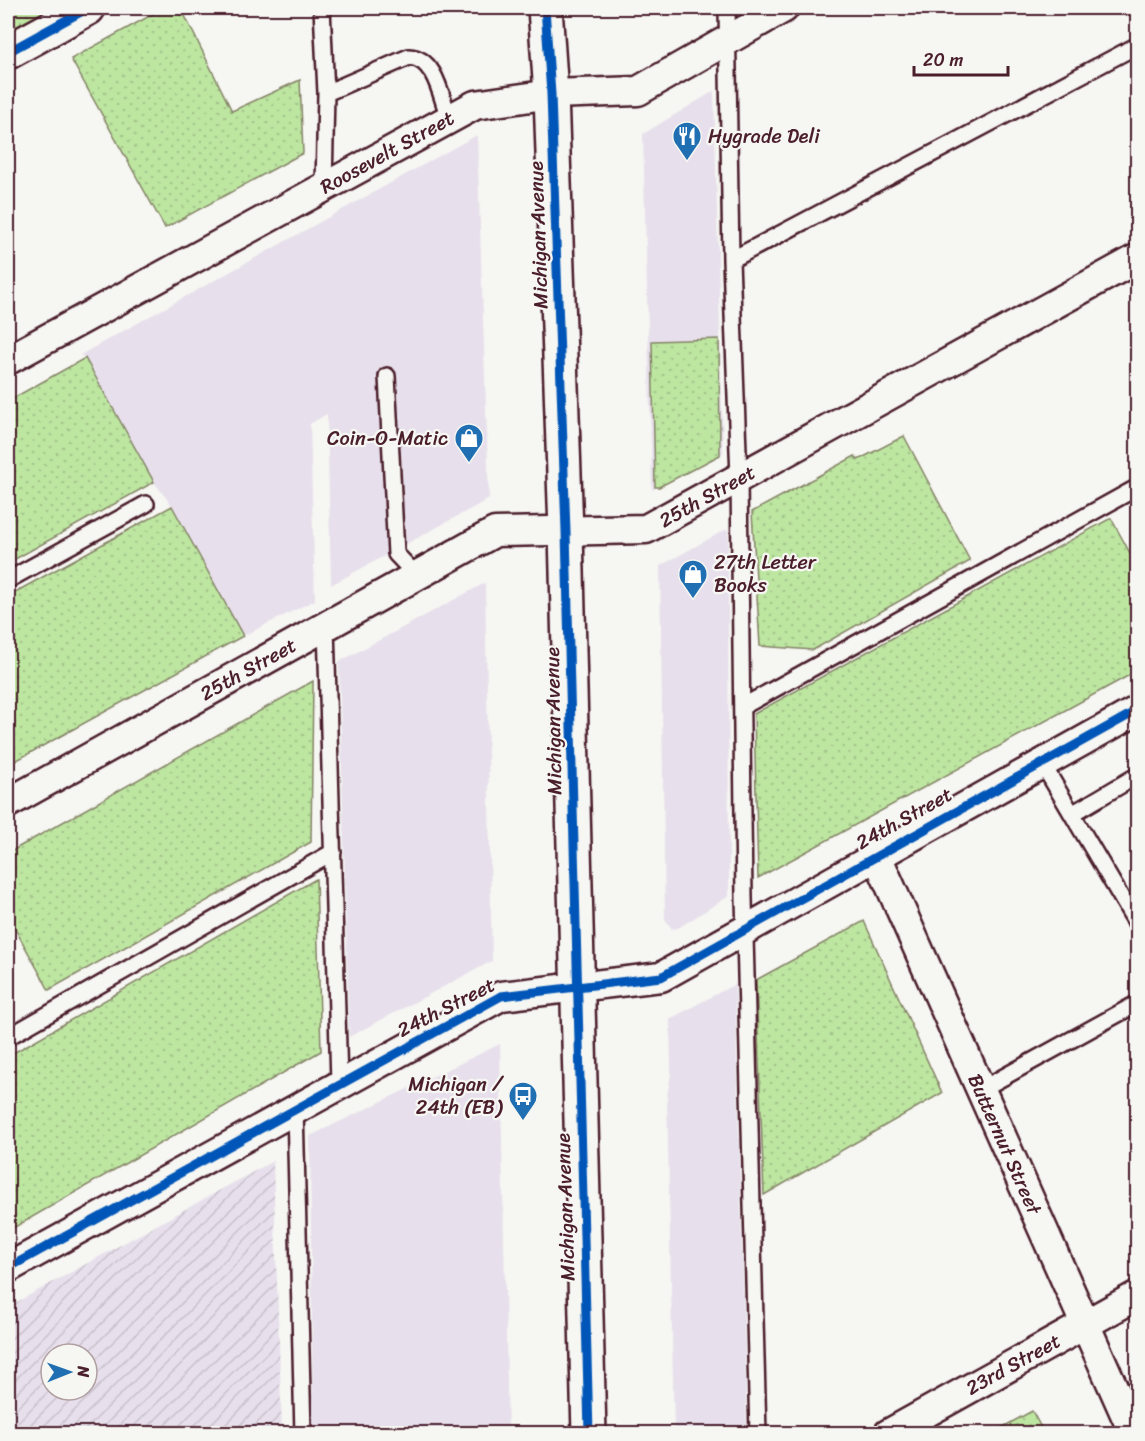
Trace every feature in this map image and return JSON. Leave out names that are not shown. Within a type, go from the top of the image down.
[{"type":"main road","points":[[8,52],[88,8]]},
{"type":"main road","name":"Michigan Avenue","points":[[545,8],[551,94],[566,531],[589,1434]]},
{"type":"street","name":"Roosevelt Street","points":[[8,360],[475,105],[551,94],[638,91],[727,38],[784,8]]},
{"type":"street","name":"25th Street","points":[[8,803],[495,532],[646,529],[1137,258]]},
{"type":"street","name":"24th Street","points":[[8,1268],[339,1083],[501,996],[661,977],[876,854],[1137,710]]},
{"type":"street","name":"Butternut Street","points":[[876,854],[1134,1434]]},
{"type":"street","name":"23rd Street","points":[[888,1434],[1137,1295]]},
{"type":"lane","points":[[322,8],[326,93],[324,187]]},
{"type":"lane","points":[[728,8],[731,260],[739,478],[745,928],[758,1434]]},
{"type":"lane","points":[[731,260],[1137,45]]},
{"type":"lane","points":[[326,93],[409,57],[417,58],[429,67],[449,118]]},
{"type":"lane","points":[[387,376],[396,554],[416,575]]},
{"type":"lane","points":[[742,707],[1137,487]]},
{"type":"lane","points":[[8,580],[146,504]]},
{"type":"lane","points":[[326,626],[339,1083]]},
{"type":"lane","points":[[1042,763],[1137,926]]},
{"type":"lane","points":[[1072,814],[1137,775]]},
{"type":"lane","points":[[8,1037],[333,852]]},
{"type":"lane","points":[[981,1090],[1137,1003]]},
{"type":"lane","points":[[295,1108],[303,1434]]},
{"type":"shaded area","points":[[714,91],[723,453],[652,490],[643,134]]},
{"type":"shaded area","points":[[477,135],[489,499],[331,585],[327,414],[310,424],[315,600],[243,636],[172,506],[154,482],[85,358],[80,355]]},
{"type":"shaded area","points":[[728,530],[729,896],[678,928],[672,929],[665,919],[660,566]]},
{"type":"shaded area","points":[[485,583],[492,961],[349,1037],[339,662]]},
{"type":"shaded area","points":[[735,984],[747,1433],[674,1433],[667,1096],[671,1074],[670,1019]]},
{"type":"shaded area","points":[[500,1044],[508,1433],[313,1433],[310,1136]]},
{"type":"shaded area","points":[[273,1161],[282,1433],[8,1433],[8,1307]]},
{"type":"green space","points":[[8,8],[51,8],[8,32]]},
{"type":"green space","points":[[164,8],[181,8],[232,111],[300,80],[303,153],[165,228],[71,59]]},
{"type":"green space","points":[[719,339],[720,455],[655,487],[652,341]]},
{"type":"green space","points":[[85,358],[154,482],[8,563],[8,401]]},
{"type":"green space","points":[[904,436],[970,561],[813,650],[760,646],[752,512],[855,456],[858,460]]},
{"type":"green space","points":[[172,506],[243,636],[8,765],[8,596]]},
{"type":"green space","points":[[1111,518],[1137,566],[1137,671],[758,878],[754,714]]},
{"type":"green space","points":[[313,681],[311,842],[49,990],[8,916],[8,853]]},
{"type":"green space","points":[[316,879],[321,1051],[8,1231],[8,1056]]},
{"type":"green space","points":[[864,921],[942,1093],[764,1195],[756,980]]},
{"type":"green space","points":[[1032,1411],[1044,1433],[992,1433]]},
{"type":"cycle path","points":[[8,52],[88,8]]},
{"type":"cycle path","points":[[545,8],[551,94],[566,532],[589,1434]]},
{"type":"cycle path","points":[[8,1268],[501,996],[661,977],[1138,710]]},
{"type":"place","name":"Hygrade Deli","points":[[687,162]]},
{"type":"place","name":"Coin-O-Matic","points":[[469,464]]},
{"type":"place","name":"27th Letter Books","points":[[693,600]]},
{"type":"place","name":"Michigan / 24th (EB)","points":[[523,1122]]}]
